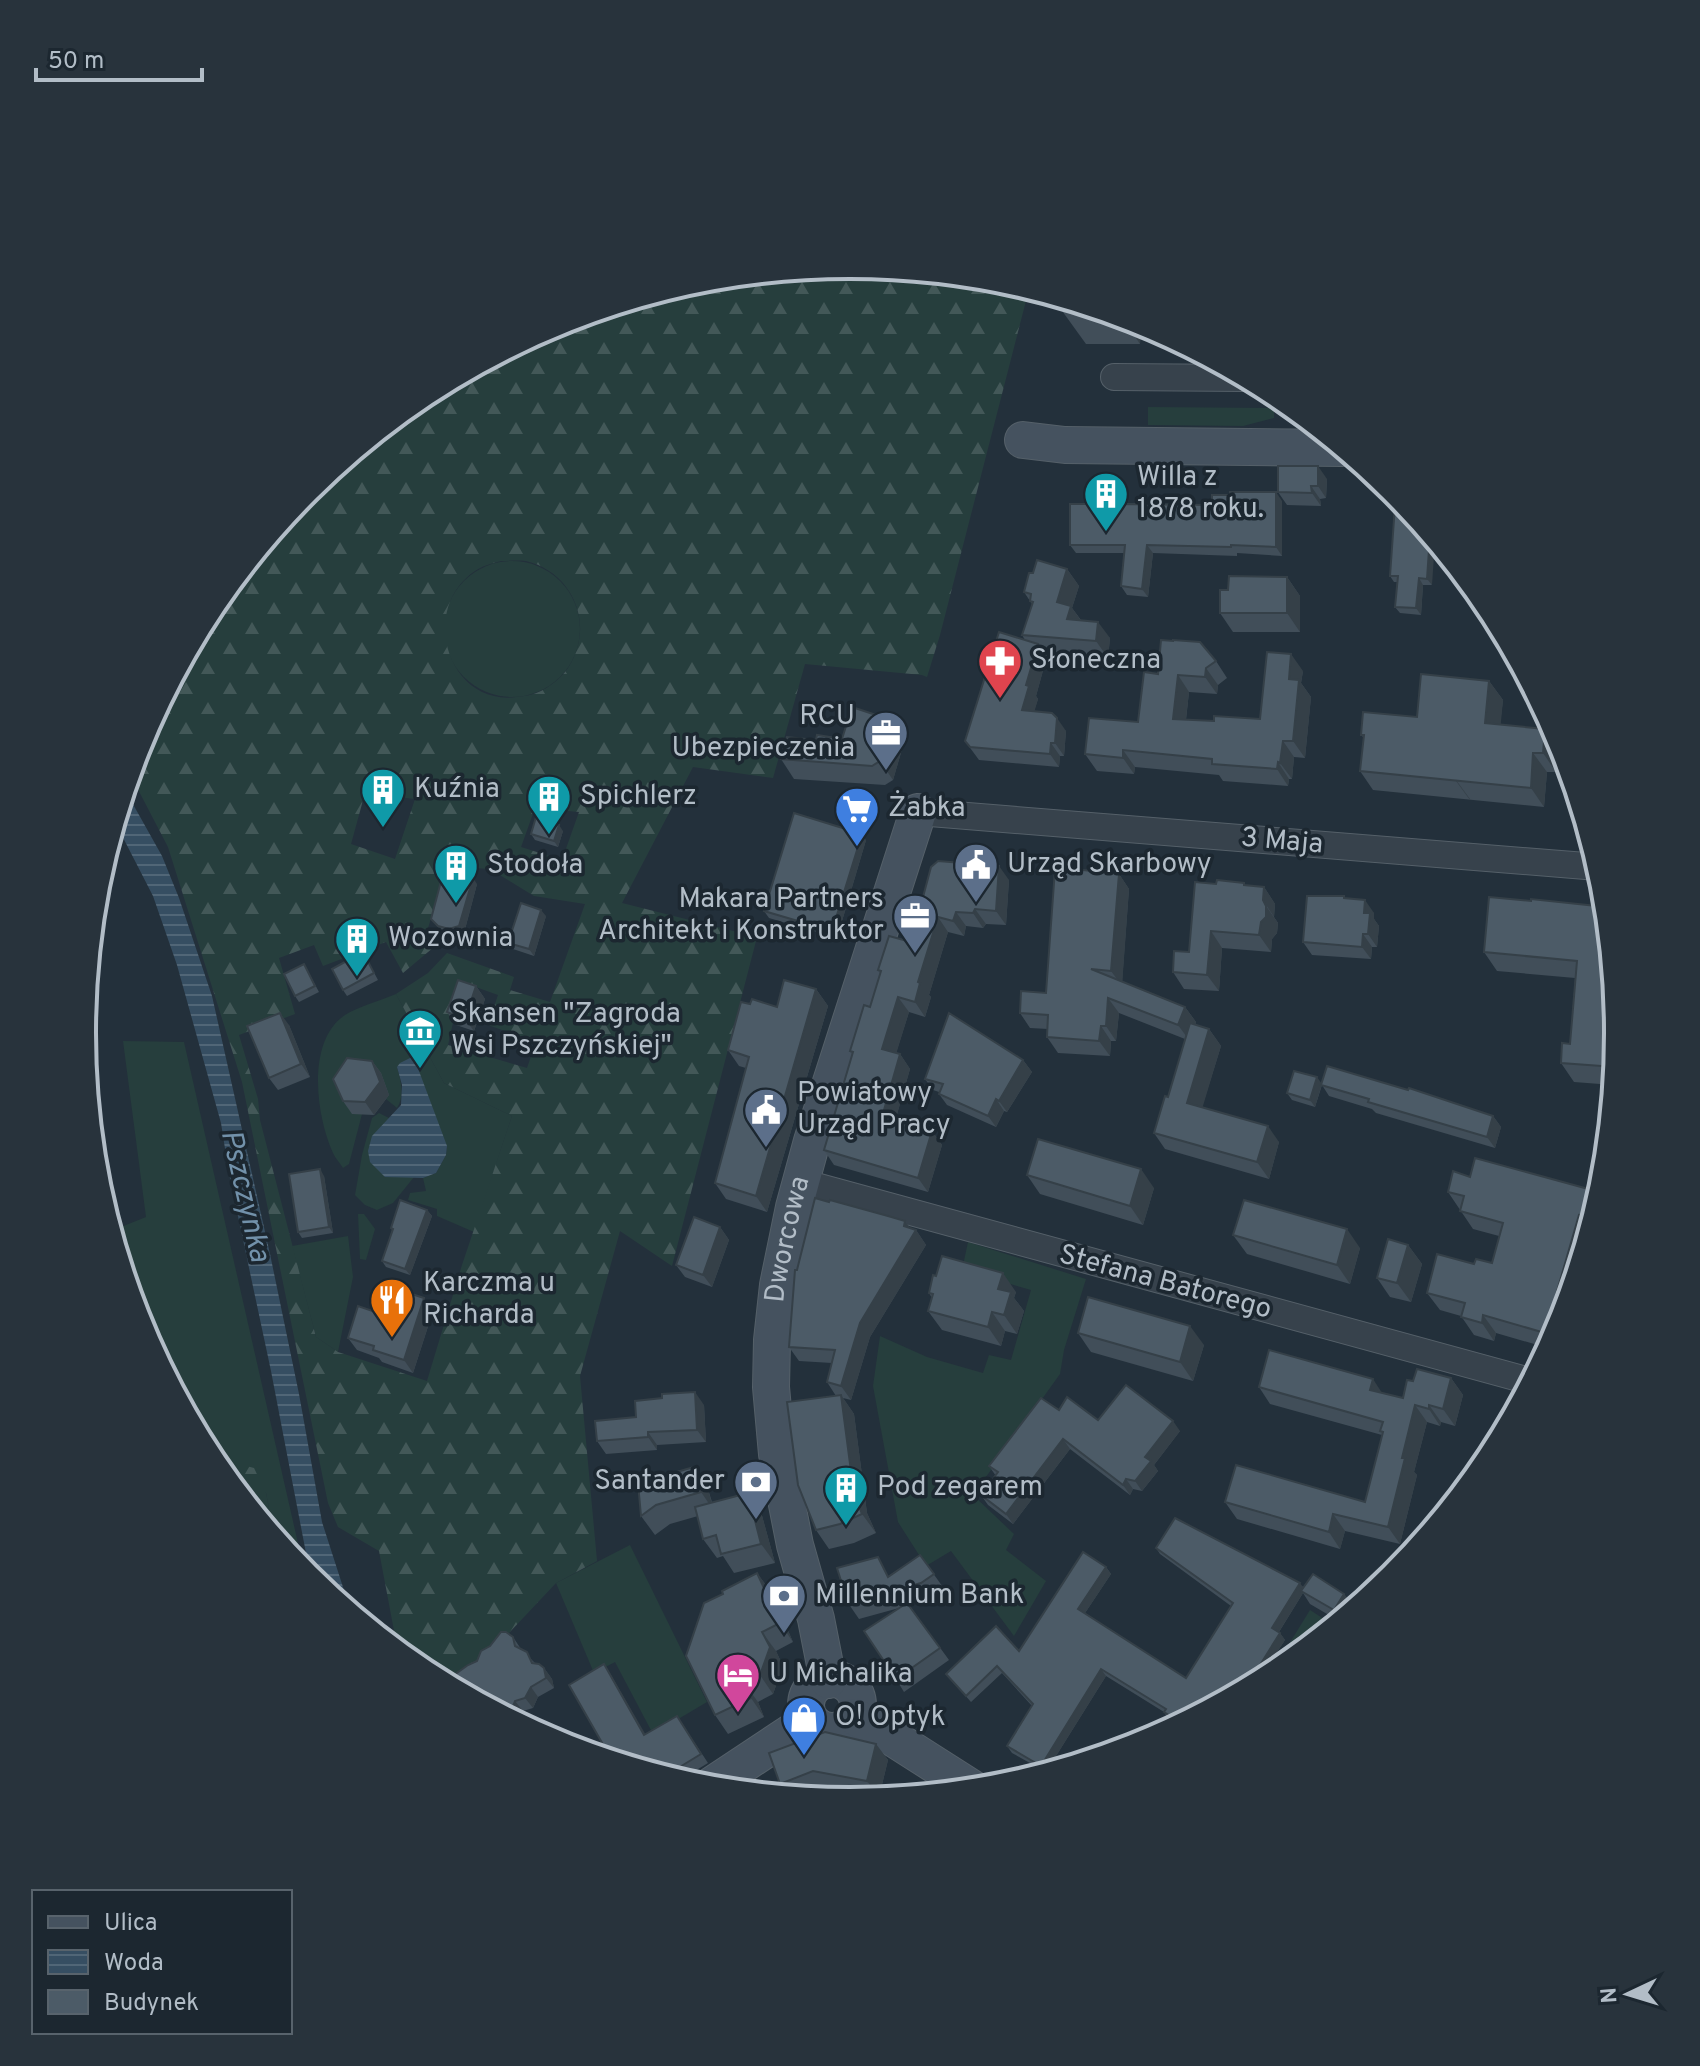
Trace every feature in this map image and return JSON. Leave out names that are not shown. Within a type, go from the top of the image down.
[{"type":"street","points":[[1114,377],[1223,378]]},
{"type":"street","points":[[1023,440],[1065,445],[1325,448]]},
{"type":"street","name":"3 Maja","points":[[918,812],[1585,866]]},
{"type":"street","name":"Dworcowa","points":[[828,1680],[816,1619],[792,1530],[773,1427],[772,1340],[778,1285],[794,1207],[918,812]]},
{"type":"street","name":"Stefana Batorego","points":[[801,1182],[1520,1378]]},
{"type":"street","points":[[828,1680],[841,1681],[852,1689],[857,1702],[855,1717],[839,1730],[816,1726],[807,1713],[807,1698],[816,1685],[828,1680]]},
{"type":"street","points":[[855,1717],[958,1779]]},
{"type":"street","points":[[725,1777],[810,1720]]},
{"type":"green space","points":[[850,279],[948,285],[1026,300],[927,677],[805,664],[773,778],[693,767],[622,903],[757,937],[672,1266],[620,1231],[580,1376],[597,1561],[556,1583],[464,1680],[395,1634],[379,1551],[338,1527],[328,1503],[242,1082],[168,847],[137,788],[153,744],[197,656],[223,614],[283,536],[353,466],[431,406],[473,380],[561,336],[608,319],[703,293],[752,285]],"holes":[[[514,561],[541,566],[565,585],[578,612],[579,642],[571,663],[552,685],[529,695],[493,696],[473,686],[458,671],[448,651],[445,628],[449,606],[459,586],[478,569],[498,562]],[[365,793],[415,799],[395,859],[351,844]],[[535,808],[579,812],[562,860],[521,847]],[[447,866],[490,869],[534,896],[585,904],[550,1002],[510,990],[514,977],[447,953],[428,973],[396,994],[444,1083],[512,1116],[427,1381],[338,1352],[316,1337],[260,1120],[258,1099],[239,1035],[295,1014],[279,958],[314,945],[323,966],[386,942],[403,973],[434,947],[428,928]],[[462,982],[498,995],[488,1025],[536,1042],[527,1068],[448,1045]]]},
{"type":"green space","points":[[1148,407],[1274,410],[1274,418],[1243,426],[1148,425]]},
{"type":"green space","points":[[512,561],[538,566],[560,581],[575,603],[580,629],[575,655],[560,677],[538,692],[512,697],[486,692],[464,677],[449,655],[444,629],[449,603],[464,581],[486,566]]},
{"type":"green space","points":[[396,994],[444,1083],[512,1116],[474,1232],[437,1216],[437,1209],[408,1200],[410,1193],[426,1191],[423,1178],[436,1173],[446,1155],[447,1146],[397,1067],[402,1093],[397,1108],[386,1099],[389,1095],[362,1114],[349,1164],[343,1168],[327,1138],[318,1080],[324,1042],[345,1015]]},
{"type":"green space","points":[[123,1041],[184,1042],[299,1547],[270,1514],[266,1493],[231,1463],[223,1452],[197,1410],[153,1322],[122,1227],[146,1217]]},
{"type":"green space","points":[[379,1113],[389,1118],[372,1137],[385,1177],[414,1177],[393,1203],[377,1210],[365,1205],[355,1195],[372,1118]]},
{"type":"green space","points":[[358,1214],[364,1214],[375,1229],[366,1260],[360,1259]]},
{"type":"green space","points":[[348,1236],[353,1277],[338,1352],[316,1337],[292,1246]]},
{"type":"green space","points":[[968,1242],[1086,1279],[1064,1350],[1060,1374],[973,1495],[1014,1534],[1006,1550],[1046,1581],[1014,1636],[951,1551],[926,1566],[898,1522],[873,1386],[880,1336],[927,1357],[983,1373],[989,1355],[1011,1360],[1031,1290],[962,1270]]},
{"type":"green space","points":[[231,1463],[254,1468],[266,1493],[270,1514],[252,1492]]},
{"type":"green space","points":[[630,1545],[707,1702],[653,1734],[615,1662],[594,1673],[556,1583]]},
{"type":"green space","points":[[1310,1610],[1324,1619],[1309,1631],[1287,1647]]},
{"type":"water","name":"Pszczynka","points":[[132,803],[162,856],[212,996],[270,1254],[322,1522],[345,1592],[306,1555],[221,1123],[177,965],[153,896],[122,837]]},
{"type":"water","points":[[412,1057],[447,1146],[446,1155],[436,1173],[423,1178],[385,1177],[370,1162],[368,1151],[372,1136],[401,1105],[402,1085],[397,1067]]},
{"type":"building","points":[[1278,466],[1318,466],[1318,486],[1311,486],[1312,493],[1278,492]]},
{"type":"building","points":[[1230,492],[1276,492],[1276,547],[1147,545],[1142,589],[1121,586],[1125,545],[1070,545],[1070,504],[1090,504],[1090,495],[1110,495],[1110,504],[1212,505],[1212,495],[1230,495]]},
{"type":"building","points":[[1394,512],[1429,551],[1427,579],[1419,578],[1416,608],[1395,607],[1398,576],[1390,576]]},
{"type":"building","points":[[1037,560],[1067,569],[1057,602],[1071,606],[1067,619],[1098,622],[1096,641],[1022,635],[1033,602],[1030,601],[1031,594],[1024,592],[1029,573],[1033,573]]},
{"type":"building","points":[[1229,576],[1287,577],[1287,613],[1220,613],[1220,590],[1228,590]]},
{"type":"building","points":[[999,632],[1038,644],[1022,710],[1052,713],[1057,718],[1055,743],[1051,743],[1050,754],[970,747],[965,741]]},
{"type":"building","points":[[1161,640],[1200,642],[1216,661],[1206,668],[1205,677],[1178,675],[1173,719],[1214,721],[1214,716],[1260,719],[1267,652],[1291,654],[1289,679],[1299,680],[1293,741],[1283,741],[1277,769],[1212,764],[1212,759],[1123,750],[1123,758],[1085,754],[1089,718],[1138,722],[1144,672],[1158,674]]},
{"type":"building","points":[[1421,674],[1489,681],[1485,723],[1540,728],[1544,738],[1543,753],[1533,753],[1531,788],[1360,771],[1363,712],[1417,717]]},
{"type":"building","points":[[852,707],[891,720],[880,761],[872,766],[781,759],[787,737],[816,740],[817,735],[842,739]]},
{"type":"building","points":[[794,813],[862,834],[832,931],[764,911]]},
{"type":"building","points":[[536,817],[559,825],[554,841],[531,834]]},
{"type":"building","points":[[938,861],[999,866],[996,911],[975,909],[973,913],[956,912],[953,921],[938,917],[915,1002],[898,997],[882,1049],[900,1054],[882,1117],[932,1131],[918,1178],[824,1150],[853,1052],[850,1051],[864,1005],[870,1007],[889,936],[911,942],[931,867]]},
{"type":"building","name":"Stodoła","points":[[455,867],[465,870],[473,878],[459,926],[449,929],[438,926],[431,919],[444,870]]},
{"type":"building","points":[[1055,869],[1119,874],[1111,971],[1091,969],[1185,1007],[1178,1025],[1108,998],[1106,1026],[1101,1026],[1099,1041],[1047,1037],[1048,1015],[1020,1013],[1021,991],[1046,993]]},
{"type":"building","points":[[1217,880],[1264,887],[1266,917],[1261,922],[1259,935],[1211,931],[1207,975],[1173,972],[1174,951],[1189,952],[1195,882],[1216,884]]},
{"type":"building","points":[[1307,896],[1344,896],[1365,900],[1364,913],[1370,913],[1368,934],[1363,934],[1362,947],[1303,942]]},
{"type":"building","points":[[1489,897],[1593,906],[1602,984],[1603,1066],[1561,1063],[1562,1043],[1570,1044],[1577,961],[1484,952]]},
{"type":"building","points":[[521,903],[541,910],[529,949],[508,943]]},
{"type":"building","name":"Wozownia","points":[[363,952],[374,973],[343,990],[332,969]]},
{"type":"building","points":[[304,964],[315,986],[295,996],[284,974]]},
{"type":"building","points":[[458,980],[476,986],[465,1019],[447,1012]]},
{"type":"building","points":[[784,980],[816,989],[756,1196],[715,1183],[749,1057],[728,1050],[741,1002],[750,1004],[752,999],[777,1007]]},
{"type":"building","points":[[280,1013],[301,1064],[269,1078],[247,1026]]},
{"type":"building","points":[[949,1013],[1023,1060],[988,1116],[939,1094],[943,1084],[925,1079]]},
{"type":"building","points":[[1190,1023],[1209,1029],[1187,1103],[1268,1126],[1257,1162],[1154,1133]]},
{"type":"building","points":[[347,1058],[372,1061],[380,1082],[365,1102],[343,1101],[333,1079]]},
{"type":"building","points":[[1327,1066],[1409,1088],[1493,1116],[1487,1137],[1321,1085]]},
{"type":"building","points":[[1294,1071],[1317,1077],[1310,1100],[1287,1093]]},
{"type":"building","points":[[1038,1139],[1141,1169],[1130,1206],[1027,1175]]},
{"type":"building","points":[[1475,1158],[1588,1189],[1542,1332],[1483,1315],[1482,1323],[1461,1317],[1465,1303],[1427,1293],[1437,1254],[1474,1264],[1476,1259],[1492,1263],[1503,1223],[1460,1211],[1464,1196],[1448,1192],[1453,1171],[1470,1177]]},
{"type":"building","points":[[320,1169],[329,1227],[298,1232],[289,1174]]},
{"type":"building","points":[[815,1198],[905,1221],[904,1226],[916,1230],[860,1323],[841,1386],[827,1382],[835,1350],[789,1347],[795,1270]]},
{"type":"building","points":[[400,1200],[427,1210],[405,1269],[382,1261]]},
{"type":"building","points":[[1244,1200],[1347,1229],[1337,1265],[1233,1235]]},
{"type":"building","points":[[694,1217],[720,1227],[703,1275],[676,1265]]},
{"type":"building","points":[[1388,1239],[1408,1245],[1397,1283],[1377,1278]]},
{"type":"building","points":[[942,1256],[1003,1273],[998,1289],[1011,1292],[1004,1315],[992,1312],[988,1327],[928,1311],[933,1294],[929,1293],[933,1275],[936,1276]]},
{"type":"building","name":"Karczma u Richarda","points":[[393,1288],[424,1298],[404,1360],[348,1338],[358,1306],[384,1315]]},
{"type":"building","points":[[1088,1297],[1190,1326],[1180,1362],[1078,1333]]},
{"type":"building","points":[[1269,1350],[1373,1379],[1370,1390],[1403,1398],[1407,1380],[1413,1381],[1417,1369],[1451,1378],[1443,1409],[1415,1405],[1388,1527],[1333,1514],[1329,1532],[1225,1502],[1236,1465],[1365,1502],[1383,1422],[1259,1387]]},
{"type":"building","points":[[1126,1385],[1173,1421],[1145,1457],[1151,1461],[1135,1481],[1126,1479],[1123,1485],[1063,1439],[1006,1514],[981,1495],[998,1472],[989,1466],[1041,1398],[1059,1410],[1067,1397],[1098,1420]]},
{"type":"building","points":[[695,1392],[697,1430],[648,1432],[648,1437],[597,1441],[595,1421],[636,1417],[635,1401],[662,1398],[662,1394]]},
{"type":"building","points":[[841,1395],[854,1494],[862,1514],[816,1530],[798,1485],[787,1402]]},
{"type":"building","points":[[694,1467],[701,1492],[656,1505],[641,1516],[638,1483]]},
{"type":"building","points":[[748,1493],[761,1544],[721,1554],[716,1535],[703,1539],[695,1507]]},
{"type":"building","points":[[1175,1518],[1300,1583],[1272,1628],[1280,1633],[1259,1666],[1169,1715],[1164,1712],[1166,1709],[1101,1669],[1044,1761],[1036,1763],[1007,1746],[1033,1704],[997,1666],[966,1696],[946,1674],[996,1626],[1019,1651],[1083,1552],[1106,1567],[1078,1609],[1186,1678],[1233,1603],[1156,1548]]},
{"type":"building","points":[[920,1555],[934,1574],[921,1583],[848,1603],[837,1568],[878,1557],[888,1577]]},
{"type":"building","points":[[757,1573],[780,1623],[762,1632],[770,1647],[760,1675],[744,1683],[751,1698],[715,1715],[686,1656],[704,1603]]},
{"type":"building","points":[[1313,1574],[1344,1594],[1334,1610],[1301,1591]]},
{"type":"building","points":[[907,1603],[940,1648],[896,1679],[864,1631]]},
{"type":"building","points":[[501,1632],[506,1632],[513,1637],[515,1646],[527,1652],[532,1663],[544,1668],[546,1678],[531,1687],[525,1698],[515,1701],[513,1707],[455,1675],[477,1661],[481,1651],[490,1646]]},
{"type":"building","points":[[604,1664],[644,1735],[677,1716],[701,1754],[680,1767],[603,1745],[569,1685]]},
{"type":"building","points":[[825,1732],[876,1744],[867,1781],[813,1771],[780,1783],[769,1753]]},
{"type":"place","name":"Willa z 1878 roku.","points":[[1106,533]]},
{"type":"place","name":"Słoneczna","points":[[1000,700]]},
{"type":"place","name":"RCU Ubezpieczenia","points":[[886,772]]},
{"type":"place","name":"Kuźnia","points":[[383,829]]},
{"type":"place","name":"Spichlerz","points":[[549,836]]},
{"type":"place","name":"Żabka","points":[[857,848]]},
{"type":"place","name":"Urząd Skarbowy","points":[[976,904]]},
{"type":"place","name":"Stodoła","points":[[456,905]]},
{"type":"place","name":"Makara Partners Architekt i Konstruktor","points":[[915,955]]},
{"type":"place","name":"Wozownia","points":[[357,978]]},
{"type":"place","name":"Skansen \"Zagroda Wsi Pszczyńskiej\"","points":[[420,1070]]},
{"type":"place","name":"Powiatowy Urząd Pracy","points":[[766,1149]]},
{"type":"place","name":"Karczma u Richarda","points":[[392,1339]]},
{"type":"place","name":"Santander","points":[[756,1521]]},
{"type":"place","name":"Pod zegarem","points":[[846,1527]]},
{"type":"place","name":"Millennium Bank","points":[[784,1635]]},
{"type":"place","name":"U Michalika","points":[[738,1714]]},
{"type":"place","name":"O! Optyk","points":[[804,1757]]}]
